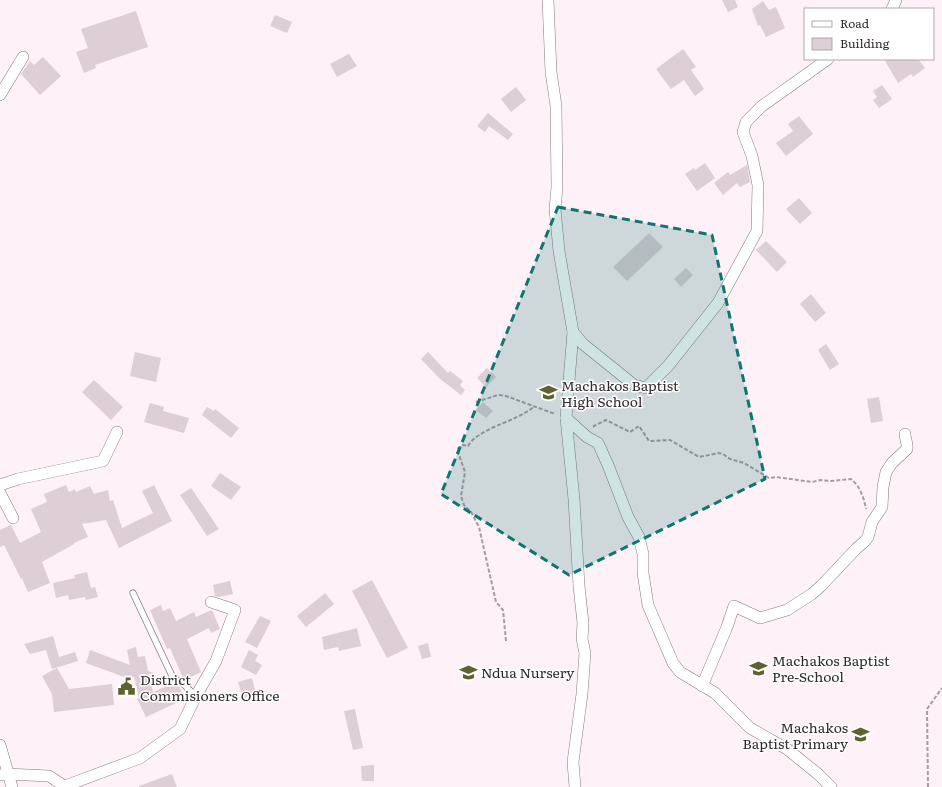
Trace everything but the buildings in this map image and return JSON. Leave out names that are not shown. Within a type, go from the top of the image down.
[{"type":"street","points":[[548,0],[551,72],[556,106],[557,187],[555,209],[559,251],[573,332],[566,418],[574,499],[579,586],[583,623],[582,639],[585,653],[582,694],[572,762],[575,787]]},
{"type":"street","points":[[0,95],[23,57]]},
{"type":"street","points":[[573,332],[583,344],[634,385],[646,388],[668,366],[718,303],[757,231],[758,185],[752,156],[743,132],[746,122],[762,106],[827,60]]},
{"type":"street","points":[[566,418],[587,437],[598,442],[628,516],[639,537],[643,554],[643,572],[648,605],[673,663],[680,672],[715,693],[750,728],[787,749],[818,774],[831,787]]},
{"type":"street","points":[[0,484],[18,478],[103,461],[117,432]]},
{"type":"street","points":[[702,686],[727,627],[734,606],[760,618],[787,610],[812,594],[865,541],[868,537],[872,522],[882,507],[883,487],[886,472],[892,463],[907,449],[908,443],[905,434]]},
{"type":"street","points":[[0,493],[12,518]]},
{"type":"street","points":[[4,775],[49,776],[66,787],[140,758],[180,729],[196,696],[216,661],[235,610],[211,602]]},
{"type":"street","points":[[0,745],[4,775],[12,787]]},
{"type":"lane","points":[[133,593],[173,678],[181,682],[196,696]]},
{"type":"path","points":[[476,402],[498,395],[506,396],[566,418]]},
{"type":"path","points":[[506,640],[503,610],[496,602],[480,527],[464,504],[461,496],[465,472],[457,449],[463,445],[468,446],[471,440],[497,425],[516,418],[534,407]]},
{"type":"path","points":[[587,437],[594,426],[606,420],[630,432],[639,426],[649,441],[670,440],[699,457],[719,453],[723,454],[730,459],[744,463],[770,478],[776,477],[812,482],[820,480],[831,481],[851,479],[857,484],[865,503],[866,513]]},
{"type":"path","points":[[928,787],[927,709],[942,688]]},
{"type":"highlighted area","points":[[558,207],[712,235],[765,479],[569,575],[441,494]]},
{"type":"place","name":"Machakos Baptist High School","points":[[548,393]]},
{"type":"place","name":"Machakos Baptist Pre-School","points":[[759,668]]},
{"type":"place","name":"Ndua Nursery","points":[[468,672]]},
{"type":"place","name":"District Commisioners Office","points":[[127,687]]},
{"type":"place","name":"Machakos Baptist Primary","points":[[861,735]]}]
